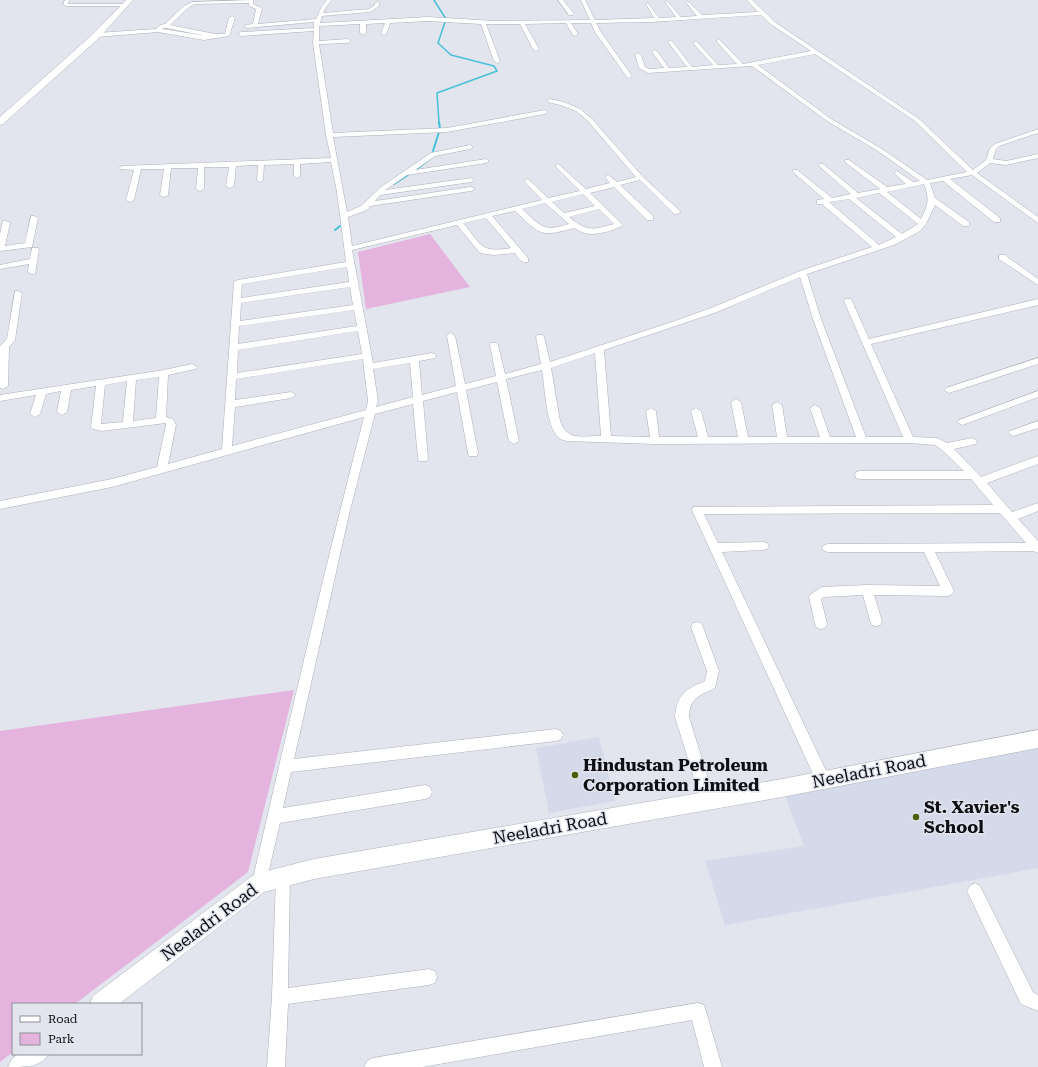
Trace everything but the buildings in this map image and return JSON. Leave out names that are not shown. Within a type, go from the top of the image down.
[{"type":"main road","points":[[0,122],[97,35],[128,2]]},
{"type":"main road","name":"Neeladri Road","points":[[102,1003],[259,883],[314,869],[708,801],[1038,739]]},
{"type":"main road","points":[[20,1067],[36,1055]]},
{"type":"street","points":[[67,0],[66,5],[128,2]]},
{"type":"street","points":[[166,26],[186,8],[194,3],[251,0],[251,5],[258,8],[255,25]]},
{"type":"street","points":[[259,883],[345,510],[373,401],[367,356],[350,264],[341,192],[329,135],[316,43],[318,22],[324,6],[330,0]]},
{"type":"street","points":[[560,0],[571,14]]},
{"type":"street","points":[[583,0],[592,20],[611,52],[629,76]]},
{"type":"street","points":[[749,0],[774,24],[917,120],[973,173],[1038,221]]},
{"type":"street","points":[[667,2],[679,18]]},
{"type":"street","points":[[688,2],[701,17]]},
{"type":"street","points":[[241,34],[318,22],[370,10],[377,6],[377,3]]},
{"type":"street","points":[[648,4],[657,19]]},
{"type":"street","points":[[247,26],[318,22],[437,19],[484,23],[657,19],[762,13]]},
{"type":"street","points":[[97,35],[158,30],[204,38],[227,34],[232,18]]},
{"type":"street","points":[[384,33],[388,21]]},
{"type":"street","points":[[567,21],[576,34]]},
{"type":"street","points":[[363,33],[364,22]]},
{"type":"street","points":[[521,22],[536,49]]},
{"type":"street","points":[[484,23],[498,61]]},
{"type":"street","points":[[158,30],[162,26],[179,26],[215,36]]},
{"type":"street","points":[[316,43],[348,40]]},
{"type":"street","points":[[719,41],[741,65]]},
{"type":"street","points":[[671,42],[692,69]]},
{"type":"street","points":[[696,43],[717,67]]},
{"type":"street","points":[[655,52],[668,70]]},
{"type":"street","points":[[638,54],[642,68],[645,70],[668,70],[753,64],[816,52]]},
{"type":"street","points":[[0,505],[112,483],[227,450],[461,387],[546,366],[714,310],[803,274],[901,238],[917,229],[922,224],[930,209],[932,199],[926,182],[880,150],[830,120],[753,64]]},
{"type":"street","points":[[550,101],[562,103],[578,110],[589,119],[641,178],[677,212]]},
{"type":"street","points":[[538,106],[552,118]]},
{"type":"street","points":[[514,111],[528,123]]},
{"type":"street","points":[[329,135],[454,129],[545,112]]},
{"type":"street","points":[[488,115],[503,128]]},
{"type":"street","points":[[462,120],[476,134]]},
{"type":"street","points":[[454,129],[460,136]]},
{"type":"street","points":[[825,202],[973,173],[990,161],[993,148],[997,145],[1038,131]]},
{"type":"street","points":[[343,216],[360,210],[404,173],[433,154],[470,147]]},
{"type":"street","points":[[990,161],[1006,163],[1036,158]]},
{"type":"street","points":[[122,168],[261,164],[334,160]]},
{"type":"street","points":[[404,173],[486,161]]},
{"type":"street","points":[[847,161],[922,224]]},
{"type":"street","points":[[297,162],[297,176]]},
{"type":"street","points":[[260,180],[261,164]]},
{"type":"street","points":[[230,186],[233,165]]},
{"type":"street","points":[[821,165],[901,238]]},
{"type":"street","points":[[200,189],[201,166]]},
{"type":"street","points":[[527,181],[563,216],[581,229],[591,232],[619,225],[558,166]]},
{"type":"street","points":[[130,200],[138,167]]},
{"type":"street","points":[[164,195],[168,167]]},
{"type":"street","points":[[795,171],[825,202],[877,247]]},
{"type":"street","points":[[897,173],[912,185]]},
{"type":"street","points":[[608,177],[650,218]]},
{"type":"street","points":[[348,249],[548,202],[641,178]]},
{"type":"street","points":[[945,179],[997,220]]},
{"type":"street","points":[[380,193],[471,180]]},
{"type":"street","points":[[368,203],[471,189]]},
{"type":"street","points":[[932,199],[966,224]]},
{"type":"street","points":[[563,216],[600,207]]},
{"type":"street","points":[[518,209],[540,230],[554,231],[575,225]]},
{"type":"street","points":[[488,216],[525,260]]},
{"type":"street","points":[[6,223],[1,252],[29,245],[34,218]]},
{"type":"street","points":[[459,223],[483,251],[494,253],[517,250]]},
{"type":"street","points":[[32,272],[35,250]]},
{"type":"street","points":[[1002,257],[1038,283]]},
{"type":"street","points":[[0,267],[34,261]]},
{"type":"street","points":[[227,450],[238,282],[350,264]]},
{"type":"street","points":[[803,274],[817,319],[862,440]]},
{"type":"street","points":[[237,301],[354,284]]},
{"type":"street","points":[[3,386],[3,348],[11,340],[18,293]]},
{"type":"street","points":[[848,301],[909,440]]},
{"type":"street","points":[[867,342],[1038,302]]},
{"type":"street","points":[[236,324],[358,307]]},
{"type":"street","points":[[233,348],[362,328]]},
{"type":"street","points":[[451,336],[473,453]]},
{"type":"street","points":[[540,337],[555,421],[563,436],[571,439],[655,441],[909,440],[937,442],[946,447],[961,460],[1037,548]]},
{"type":"street","points":[[494,345],[514,441]]},
{"type":"street","points":[[599,349],[606,440]]},
{"type":"street","points":[[231,377],[367,356]]},
{"type":"street","points":[[368,367],[432,356]]},
{"type":"street","points":[[414,359],[423,458]]},
{"type":"street","points":[[949,390],[1038,362]]},
{"type":"street","points":[[0,398],[164,373],[192,367]]},
{"type":"street","points":[[161,420],[164,373]]},
{"type":"street","points":[[128,424],[132,377]]},
{"type":"street","points":[[101,382],[96,427],[161,420],[168,420],[171,423],[162,469]]},
{"type":"street","points":[[62,412],[67,387]]},
{"type":"street","points":[[35,414],[42,392]]},
{"type":"street","points":[[962,422],[1038,394]]},
{"type":"street","points":[[230,404],[291,395]]},
{"type":"street","points":[[736,402],[744,441]]},
{"type":"street","points":[[777,405],[782,440]]},
{"type":"street","points":[[816,408],[826,440]]},
{"type":"street","points":[[651,411],[655,441]]},
{"type":"street","points":[[696,411],[704,441]]},
{"type":"street","points":[[1013,433],[1038,424]]},
{"type":"street","points":[[946,447],[972,442]]},
{"type":"street","points":[[860,475],[976,478],[1038,460]]},
{"type":"street","points":[[823,780],[697,510],[1006,513],[1038,506]]},
{"type":"street","points":[[715,548],[763,546]]},
{"type":"street","points":[[821,624],[815,597],[822,592],[867,590],[948,591],[927,547]]},
{"type":"street","points":[[828,548],[1037,548]]},
{"type":"street","points":[[867,590],[876,621]]},
{"type":"street","points":[[697,626],[713,671],[713,678],[711,684],[691,694],[686,699],[682,705],[682,717],[708,801]]},
{"type":"street","points":[[286,766],[556,736]]},
{"type":"street","points":[[274,817],[425,792]]},
{"type":"street","points":[[276,1067],[280,996],[283,877]]},
{"type":"street","points":[[975,891],[1027,998],[1038,1003]]},
{"type":"street","points":[[280,996],[429,976]]},
{"type":"street","points":[[373,1067],[698,1011],[713,1067]]},
{"type":"shaded area","name":"Hindustan Petroleum Corporation Limited","points":[[599,737],[615,801],[549,813],[536,748]]},
{"type":"shaded area","name":"St. Xavier's School","points":[[1038,739],[1038,868],[725,925],[705,861],[804,846],[782,788]]},
{"type":"green space","points":[[430,234],[470,287],[366,309],[358,252]]},
{"type":"green space","points":[[294,690],[248,872],[76,1003],[12,1003],[12,1053],[0,1062],[0,731]]},
{"type":"waterway","points":[[434,0],[446,19],[438,43],[451,55],[494,66],[497,71],[437,93],[439,123]]},
{"type":"waterway","points":[[439,122],[440,129]]},
{"type":"waterway","points":[[433,151],[439,132]]},
{"type":"waterway","points":[[417,169],[431,158]]},
{"type":"waterway","points":[[394,184],[408,175]]},
{"type":"waterway","points":[[335,230],[340,226]]},
{"type":"place","name":"Hindustan Petroleum Corporation Limited","points":[[575,775]]},
{"type":"place","name":"St. Xavier's School","points":[[916,817]]}]
